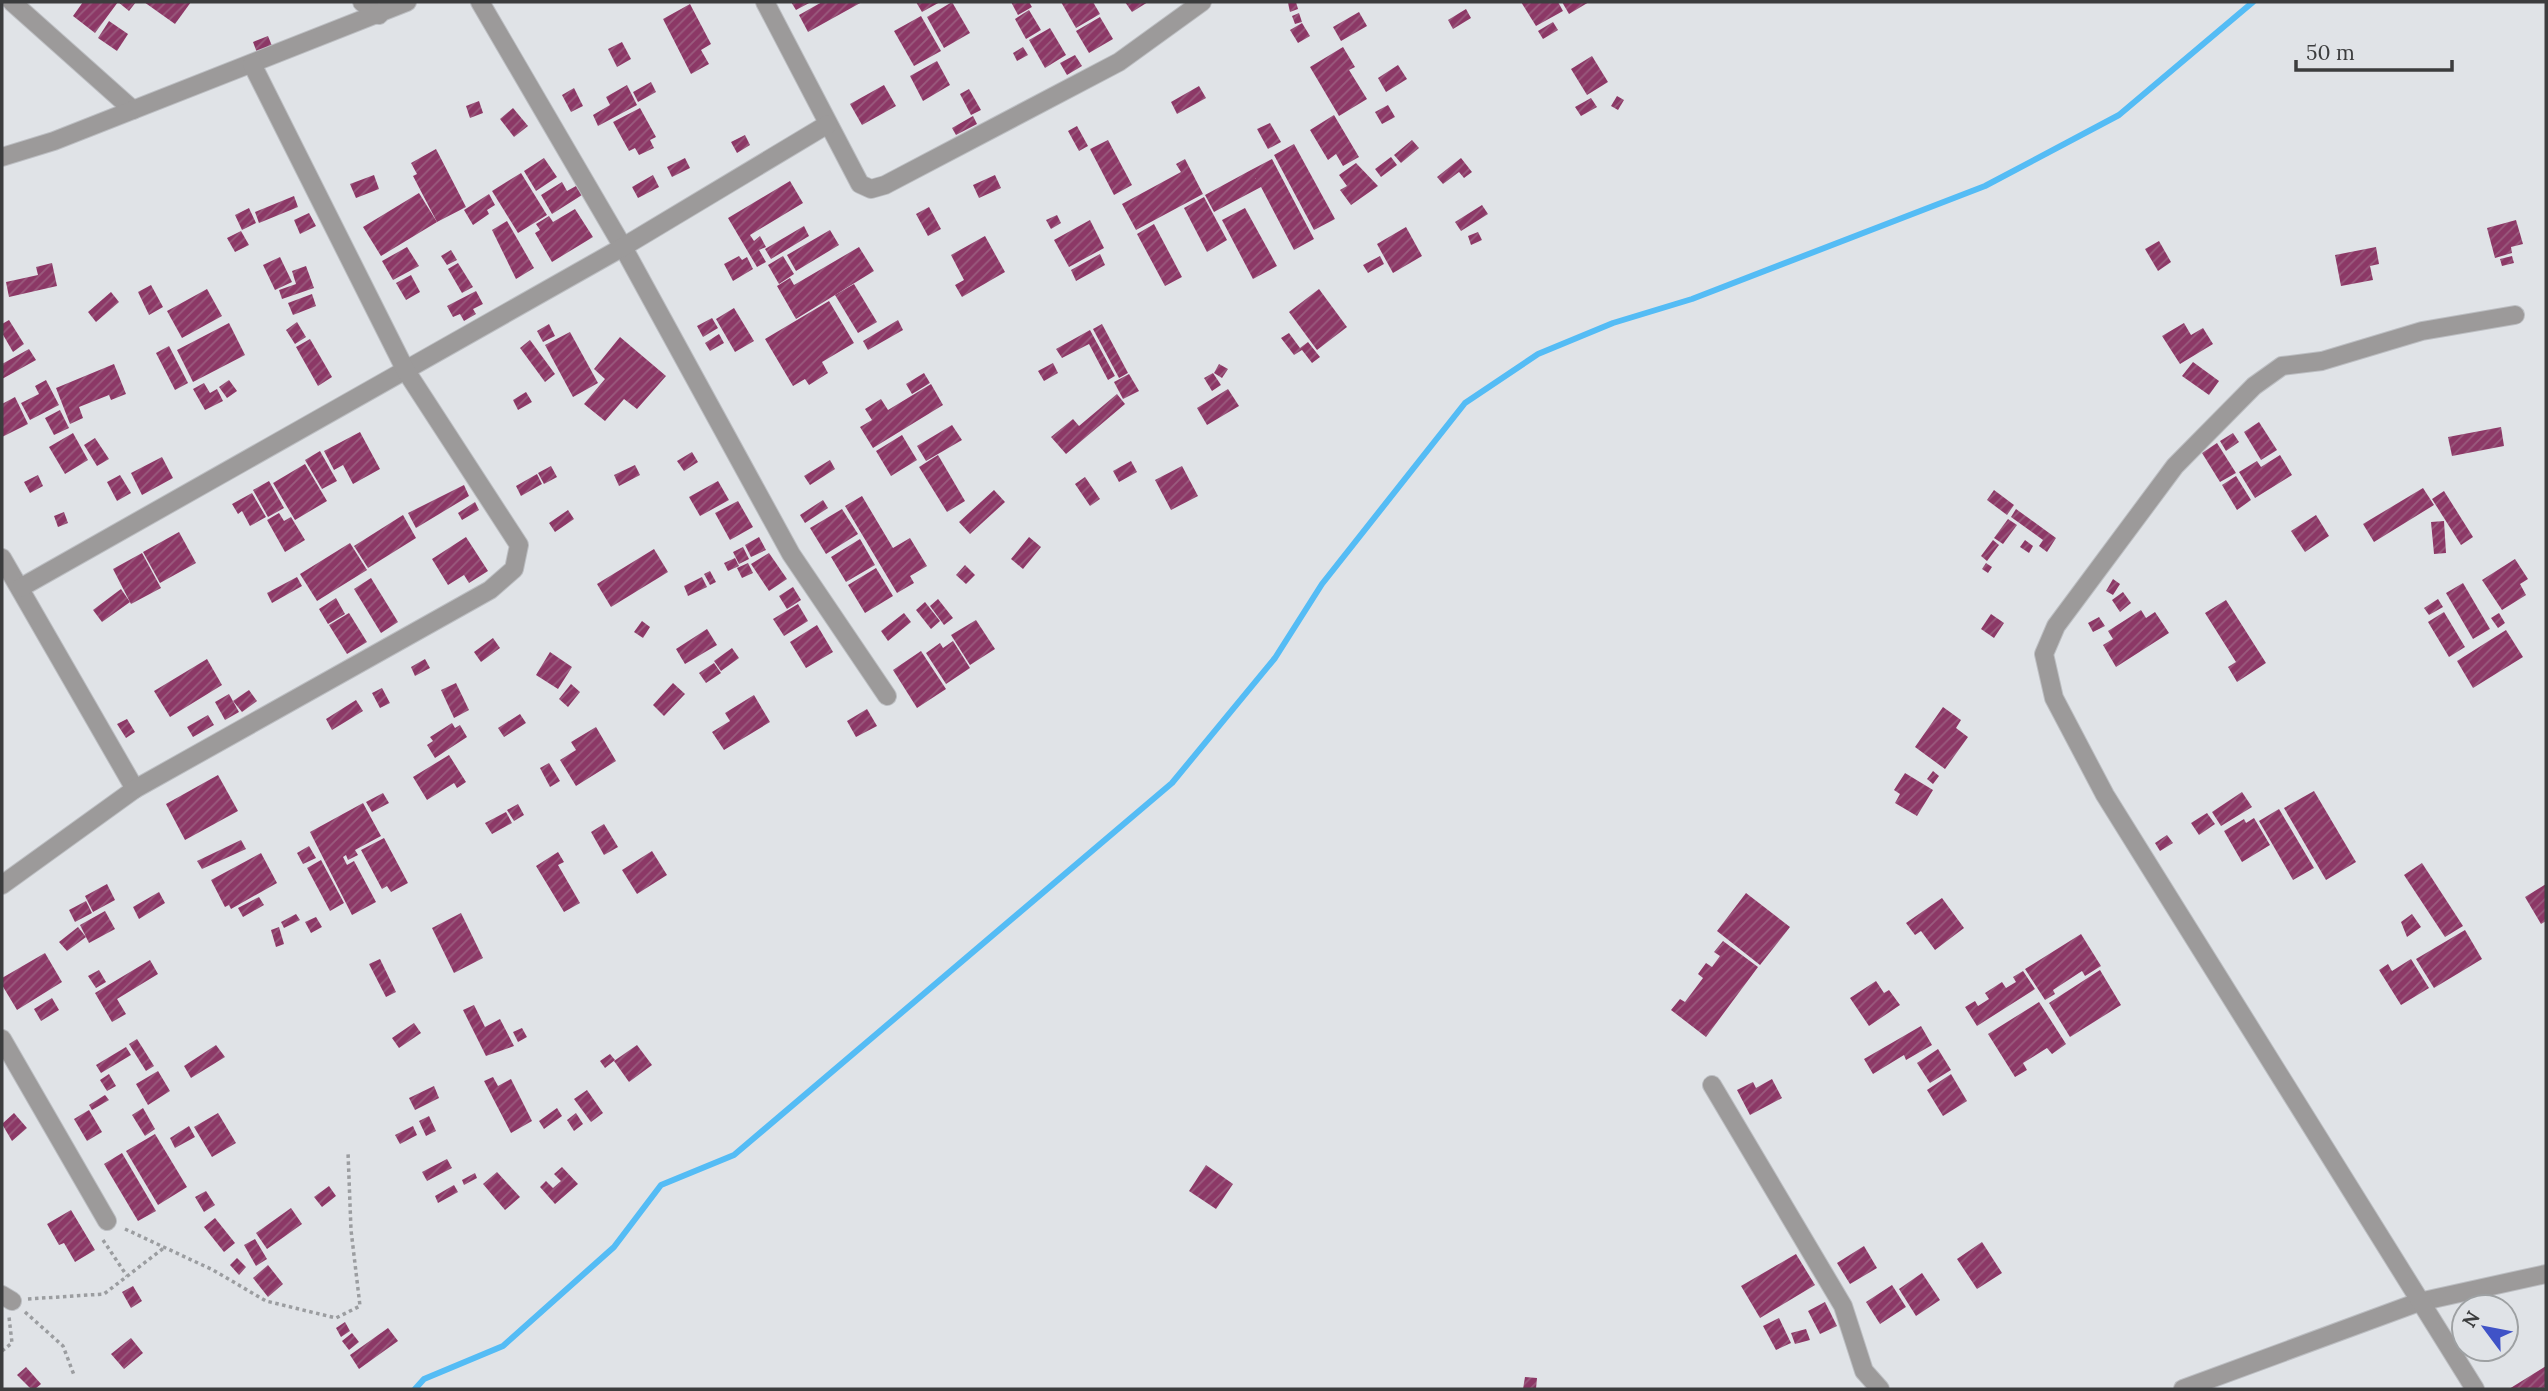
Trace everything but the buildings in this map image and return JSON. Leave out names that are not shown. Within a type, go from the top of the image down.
[{"type":"street","points":[[12,2],[133,110]]},
{"type":"street","points":[[362,2],[379,15]]},
{"type":"street","points":[[2,157],[133,110],[407,2]]},
{"type":"street","points":[[480,2],[623,247],[791,554],[887,696]]},
{"type":"street","points":[[765,2],[860,184],[871,189],[886,185],[1119,62],[1202,2]]},
{"type":"street","points":[[2,885],[135,789],[490,590],[514,569],[519,545],[406,371],[252,64]]},
{"type":"street","points":[[20,588],[623,247],[828,124]]},
{"type":"street","points":[[2475,1389],[2105,795],[2054,698],[2044,654],[2056,626],[2175,466],[2211,427],[2263,379],[2282,366],[2322,361],[2422,331],[2515,315]]},
{"type":"street","points":[[2,558],[135,789]]},
{"type":"street","points":[[2,1039],[107,1221]]},
{"type":"street","points":[[1712,1085],[1843,1306],[1864,1371],[1880,1389]]},
{"type":"street","points":[[2183,1389],[2202,1387],[2420,1302],[2546,1274]]},
{"type":"path","points":[[127,1276],[102,1238],[107,1221],[166,1246],[265,1301],[336,1318],[360,1306],[351,1230],[348,1153]]},
{"type":"path","points":[[7,1298],[104,1294],[166,1246]]},
{"type":"path","points":[[2,1351],[12,1343],[7,1298]]},
{"type":"path","points":[[7,1298],[63,1346],[74,1375]]},
{"type":"waterway","points":[[415,1389],[424,1379],[503,1346],[614,1247],[661,1185],[734,1155],[1172,783],[1275,658],[1322,584],[1465,403],[1538,354],[1613,323],[1692,299],[1985,186],[2119,115],[2253,2]]}]
